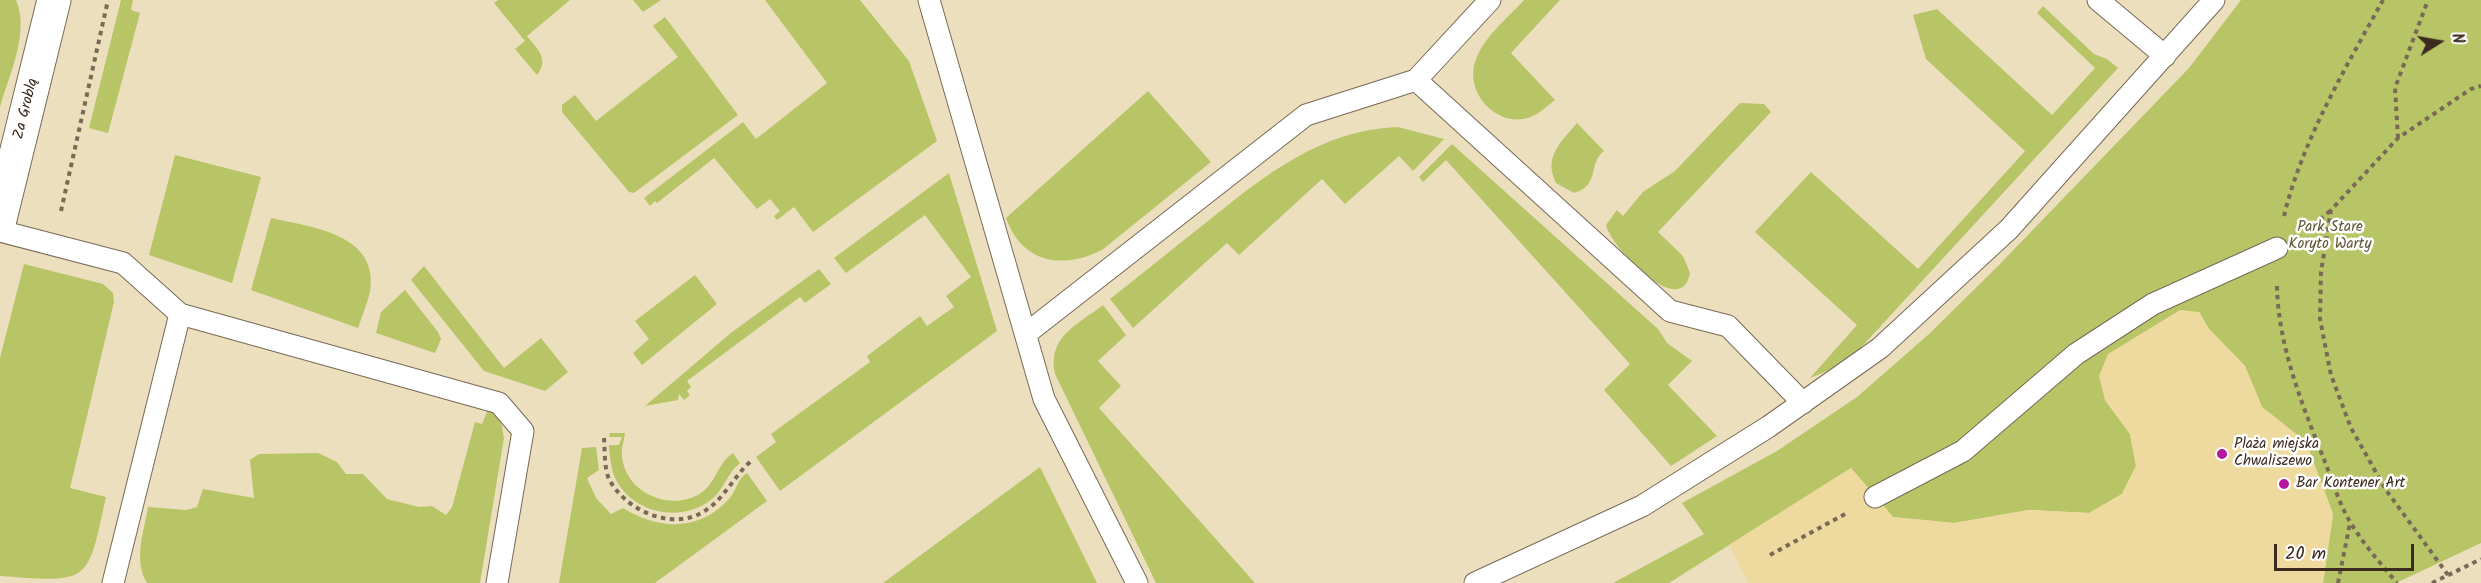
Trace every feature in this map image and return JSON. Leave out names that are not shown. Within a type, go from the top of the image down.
[{"type":"street","name":"Za Groblą","points":[[0,219],[54,0]]},
{"type":"lane","points":[[929,0],[1027,333],[1044,399],[1137,583]]},
{"type":"lane","points":[[1027,333],[1306,115],[1416,81],[1490,0]]},
{"type":"lane","points":[[2098,0],[2165,56]]},
{"type":"lane","points":[[1475,583],[1642,506],[1803,403],[1880,348],[2009,228],[2214,0]]},
{"type":"lane","points":[[1416,81],[1670,311],[1728,326],[1803,403]]},
{"type":"lane","points":[[0,231],[123,263],[180,314],[499,403],[523,431],[498,583]]},
{"type":"lane","points":[[1875,497],[1963,451],[2076,354],[2153,304],[2277,248]]},
{"type":"lane","points":[[113,583],[180,314]]},
{"type":"path","points":[[54,244],[108,0]]},
{"type":"path","points":[[2383,0],[2339,81],[2291,186],[2277,248],[2277,295],[2283,336],[2305,413],[2350,523],[2368,550],[2397,583]]},
{"type":"path","points":[[2398,138],[2395,88],[2428,0]]},
{"type":"path","points":[[2448,575],[2386,490],[2351,428],[2331,375],[2320,319],[2321,272],[2331,210],[2398,138],[2471,90],[2481,86]]},
{"type":"path","points":[[604,438],[609,478],[629,504],[652,517],[680,518],[702,513],[724,495],[735,475],[750,462]]},
{"type":"path","points":[[1770,555],[1875,497]]},
{"type":"path","points":[[2338,583],[2350,523]]},
{"type":"path","points":[[2432,583],[2481,559]]},
{"type":"green space","points":[[0,0],[16,0],[21,26],[17,54],[0,107]]},
{"type":"green space","points":[[121,0],[133,0],[131,10],[140,13],[108,133],[89,128]]},
{"type":"green space","points":[[498,0],[570,0],[527,36],[541,54],[542,64],[537,75],[515,49],[525,41],[494,3]]},
{"type":"green space","points":[[633,0],[661,0],[643,12]]},
{"type":"green space","points":[[765,0],[860,0],[909,61],[937,141],[813,232],[794,207],[777,220],[774,216],[780,211],[770,199],[757,209],[714,158],[657,203],[655,201],[650,206],[644,198],[743,122],[756,139],[827,83]]},
{"type":"green space","points":[[1524,0],[1560,0],[1511,53],[1555,100],[1532,117],[1516,119],[1505,117],[1486,105],[1479,96],[1473,74],[1475,62],[1484,44],[1496,28]]},
{"type":"green space","name":"Park Stare Koryto Warty","points":[[2241,0],[2481,0],[2481,543],[2396,583],[2323,583],[2333,514],[2306,442],[2262,407],[2245,366],[2209,329],[2199,312],[2105,400],[2130,434],[2136,466],[2122,494],[2089,513],[2029,510],[1954,523],[1893,517],[1851,468],[1669,583],[1613,583],[1704,534],[1682,503],[1777,451],[1857,397],[1929,334],[1998,266],[2189,68]]},
{"type":"green space","points":[[2043,6],[2094,54],[2107,59],[2118,68],[1855,354],[1837,367],[1810,378],[1857,325],[1755,232],[1811,172],[1918,269],[2025,151],[1926,59],[1913,15],[1937,9],[2052,115],[2095,68],[2037,13]]},
{"type":"green space","points":[[665,17],[738,115],[634,193],[629,192],[562,112],[562,105],[575,95],[596,121],[678,57],[653,26]]},
{"type":"green space","points":[[1148,91],[1211,162],[1102,250],[1072,260],[1058,261],[1033,253],[1022,245],[1006,218]]},
{"type":"green space","points":[[1740,103],[1764,104],[1771,112],[1658,232],[1683,256],[1690,273],[1684,286],[1674,289],[1661,285],[1632,262],[1610,235],[1606,225],[1617,210],[1623,216],[1643,192],[1675,171]]},
{"type":"green space","points":[[1577,123],[1604,151],[1596,162],[1588,185],[1574,193],[1556,183],[1552,165],[1556,150]]},
{"type":"green space","points":[[1398,127],[1444,139],[1413,171],[1399,156],[1345,204],[1322,179],[1239,255],[1227,243],[1133,328],[1110,299],[1251,187],[1296,158],[1344,136]]},
{"type":"green space","points":[[1452,144],[1658,329],[1667,343],[1692,361],[1668,385],[1717,436],[1671,466],[1604,390],[1630,364],[1446,160],[1423,182],[1419,177]]},
{"type":"green space","points":[[175,155],[261,177],[232,283],[149,255]]},
{"type":"green space","points":[[949,173],[997,331],[780,491],[756,457],[776,442],[771,434],[870,362],[867,356],[920,316],[927,326],[954,307],[946,296],[971,277],[925,215],[846,273],[834,258]]},
{"type":"green space","points":[[271,218],[323,230],[354,245],[364,257],[370,273],[370,292],[358,328],[251,290]]},
{"type":"green space","points":[[24,264],[103,284],[113,293],[114,302],[70,488],[106,497],[100,525],[88,562],[80,571],[69,577],[53,579],[0,576],[0,358]]},
{"type":"green space","points":[[424,266],[504,368],[541,338],[568,372],[545,391],[484,371],[411,280]]},
{"type":"green space","points":[[819,269],[831,284],[805,303],[800,297],[687,381],[691,387],[687,391],[690,395],[684,400],[679,394],[678,400],[645,406],[732,332]]},
{"type":"green space","points":[[695,275],[717,304],[642,365],[633,353],[649,339],[635,321]]},
{"type":"green space","points":[[405,290],[438,332],[441,339],[435,353],[376,333],[381,312]]},
{"type":"green space","points":[[1103,305],[1126,335],[1098,361],[1121,386],[1099,408],[1255,583],[1156,583],[1055,374],[1055,350],[1060,341],[1074,326]]},
{"type":"green space","points":[[489,407],[501,421],[504,438],[480,583],[147,583],[140,555],[148,507],[186,510],[197,507],[203,489],[254,498],[250,460],[259,454],[318,453],[337,462],[346,474],[363,474],[387,499],[419,507],[432,506],[446,515],[452,507],[475,422],[482,424]]},
{"type":"green space","points":[[610,433],[625,433],[622,457],[631,480],[640,489],[661,499],[674,501],[698,495],[709,486],[723,462],[733,453],[740,463],[716,495],[701,506],[676,513],[662,512],[638,503],[619,485],[610,461],[609,445],[619,445],[622,437],[609,437]]},
{"type":"green space","points":[[596,447],[599,470],[587,478],[596,498],[611,514],[623,508],[650,521],[664,524],[692,522],[717,510],[729,499],[741,478],[747,473],[767,501],[655,583],[559,583],[582,448]]},
{"type":"green space","points":[[1040,467],[1097,583],[883,583]]},
{"type":"sand","name":"Plaża miejska Chwaliszewo","points":[[2180,310],[2199,312],[2209,329],[2245,366],[2262,407],[2306,442],[2333,514],[2323,583],[1748,583],[1729,545],[1851,468],[1893,517],[1954,523],[2029,510],[2089,513],[2122,494],[2136,466],[2130,434],[2105,400],[2099,376],[2108,354]]},
{"type":"place","name":"Plaża miejska Chwaliszewo","points":[[2222,454]]},
{"type":"place","name":"Bar Kontener Art","points":[[2284,484]]}]
